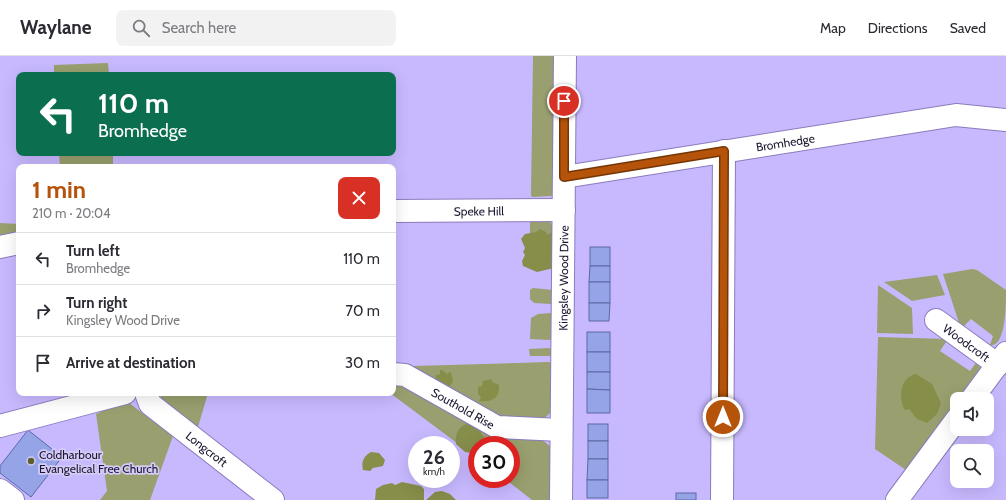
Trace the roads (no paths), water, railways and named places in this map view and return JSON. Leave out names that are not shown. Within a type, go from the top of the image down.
[{"type":"street","name":"Kingsley Wood Drive","points":[[561,500],[565,56]]},
{"type":"street","name":"Bromhedge","points":[[564,177],[956,115],[1006,120]]},
{"type":"street","points":[[722,500],[724,151]]},
{"type":"street","name":"Speke Hill","points":[[396,212],[564,210]]},
{"type":"street","points":[[0,247],[16,244]]},
{"type":"street","name":"Woodcroft","points":[[936,320],[1002,359],[977,392]]},
{"type":"street","name":"Southold Rise","points":[[396,374],[405,375],[497,427],[561,430]]},
{"type":"street","points":[[0,426],[114,396]]},
{"type":"street","name":"Longcroft","points":[[147,396],[150,404],[273,500]]},
{"type":"street","points":[[897,500],[950,428]]},
{"type":"place","name":"Coldharbour Evangelical Free Church","points":[[31,461]]}]
